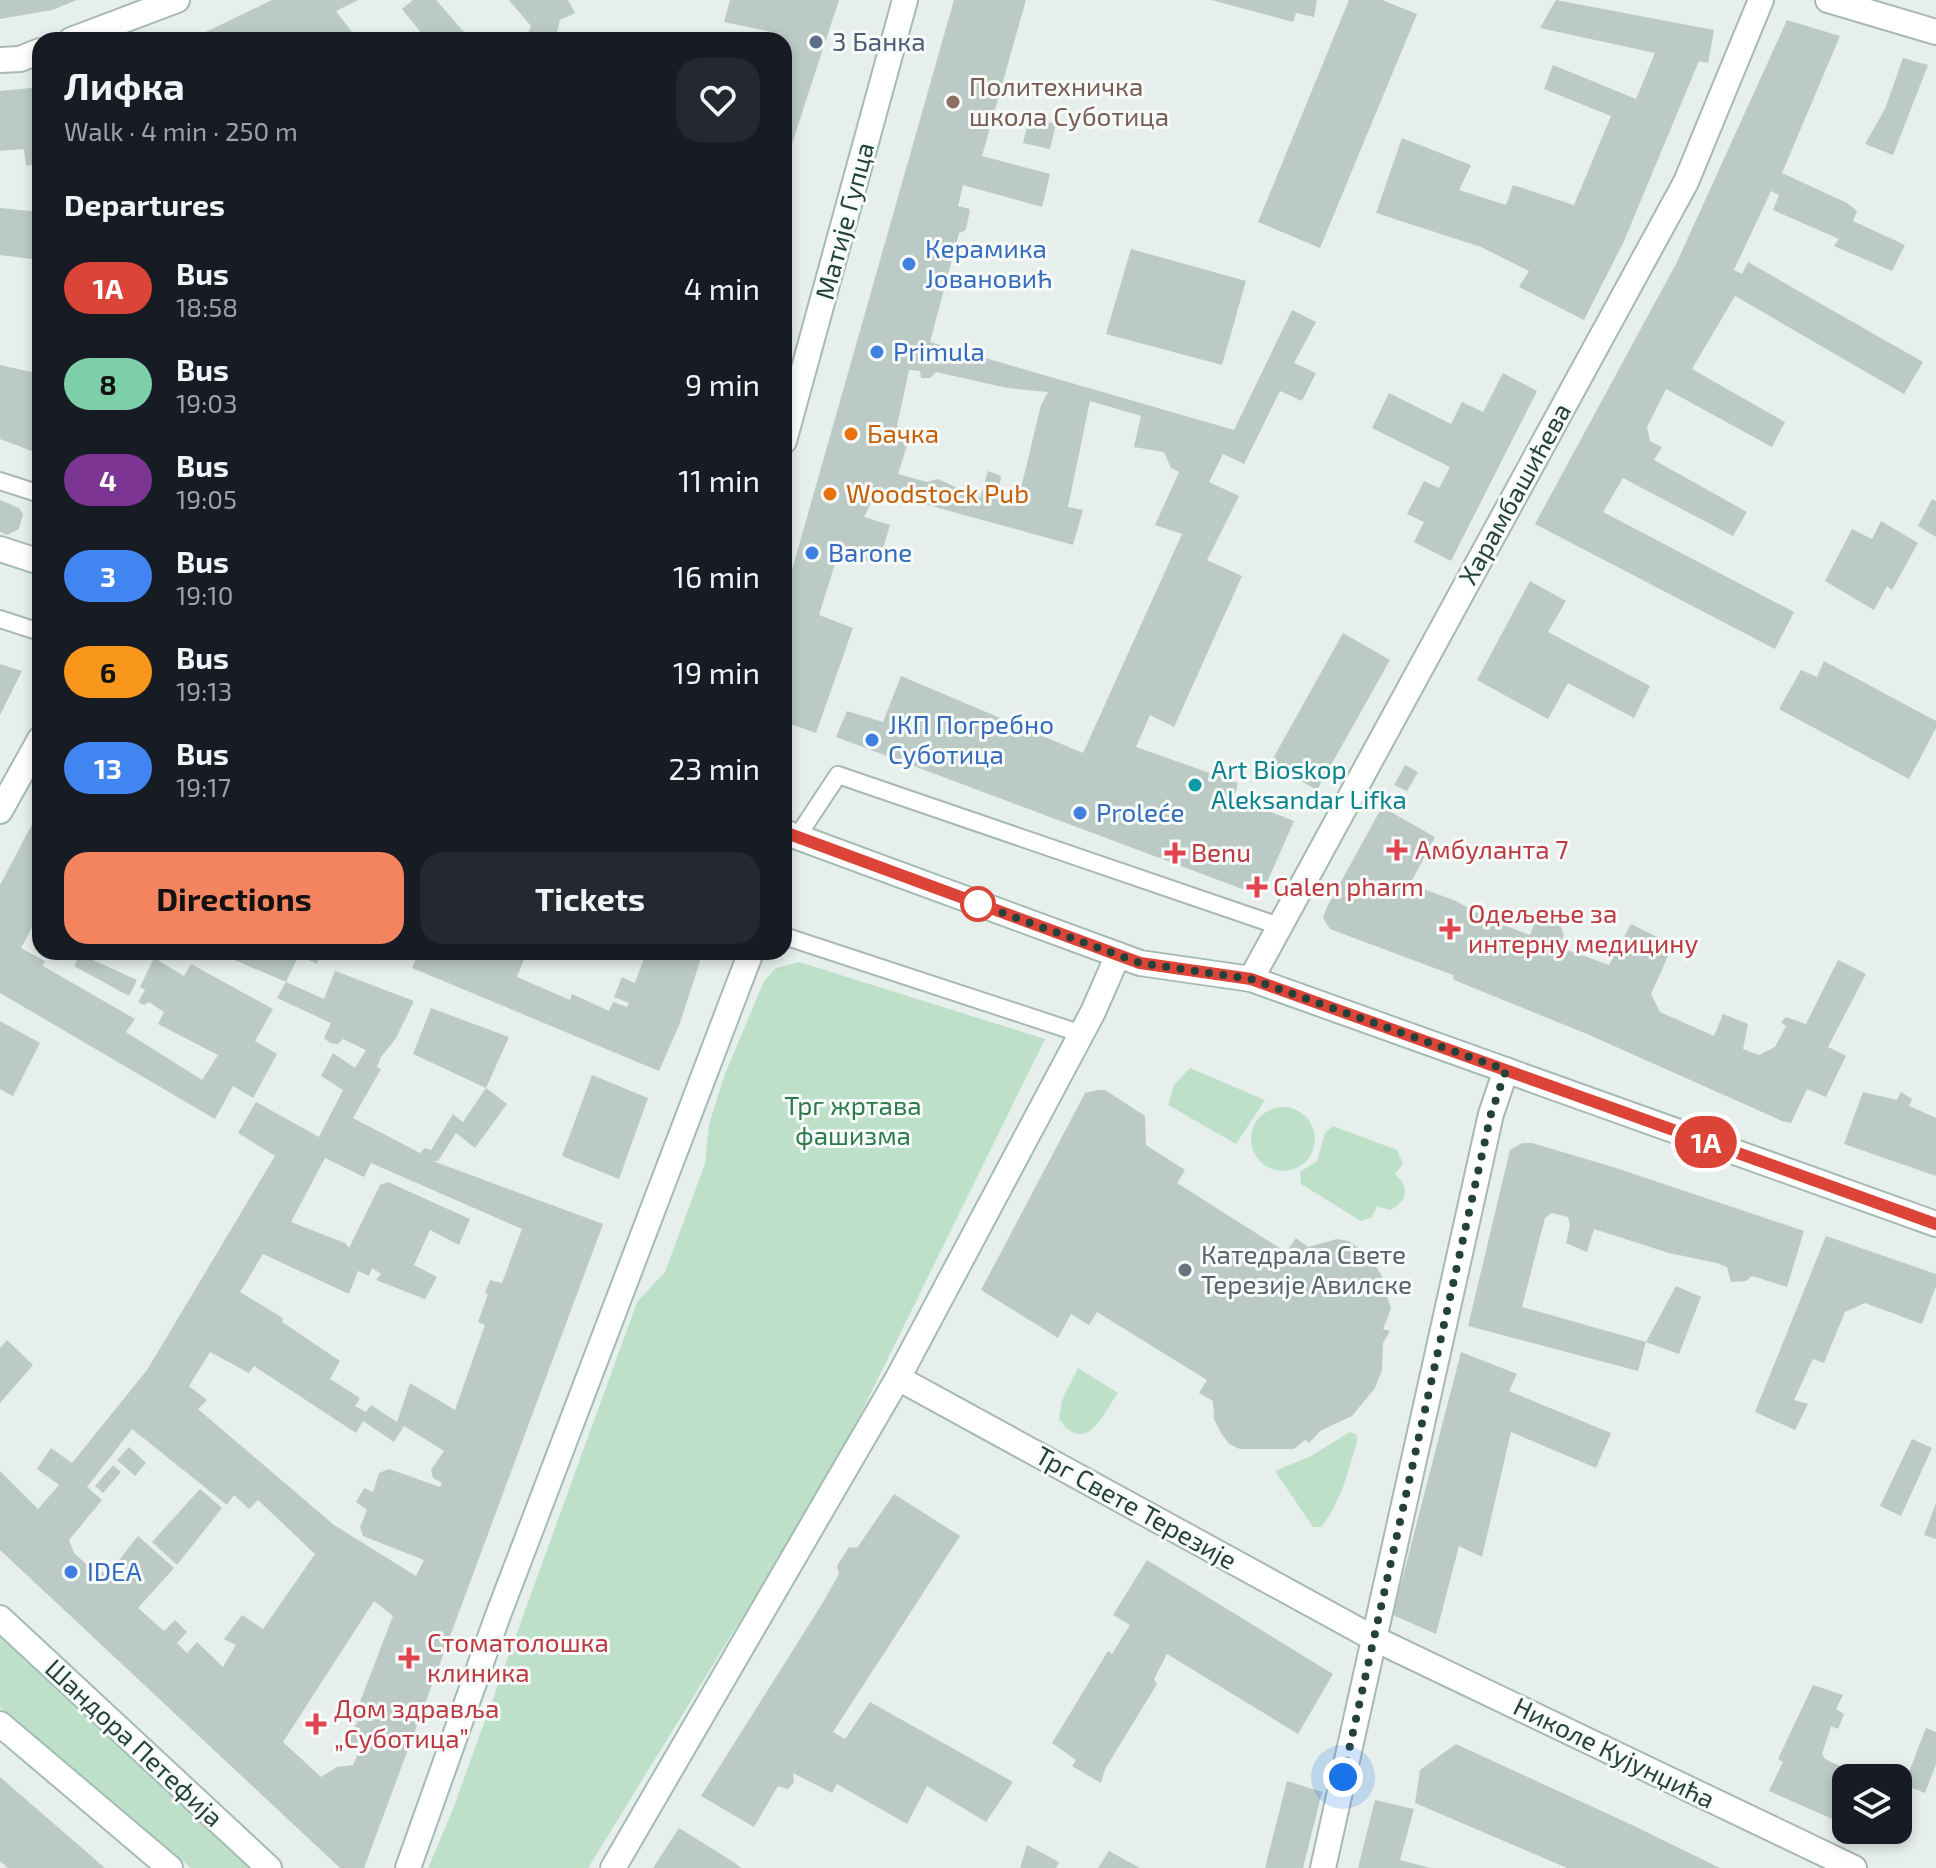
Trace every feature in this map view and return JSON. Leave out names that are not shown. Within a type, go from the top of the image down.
[{"type":"street","points":[[92,32],[177,0]]},
{"type":"street","name":"Матије Гупца","points":[[792,412],[905,0]]},
{"type":"street","name":"Харамбашићева","points":[[1251,979],[1686,182],[1761,0]]},
{"type":"street","points":[[1828,0],[1936,32]]},
{"type":"street","points":[[0,60],[20,59],[32,54]]},
{"type":"street","points":[[0,549],[32,559]]},
{"type":"street","points":[[0,811],[32,753]]},
{"type":"street","points":[[792,835],[1140,963],[1251,979],[1936,1224]]},
{"type":"street","points":[[613,1868],[898,1378],[1082,1034],[1118,955]]},
{"type":"street","points":[[408,1868],[497,1618],[748,960]]},
{"type":"street","points":[[1323,1868],[1491,1114],[1506,1070]]},
{"type":"street","name":"Трг Свете Терезије","points":[[898,1378],[1373,1638]]},
{"type":"street","name":"Шандора Петефија","points":[[0,1618],[269,1868]]},
{"type":"street","name":"Николе Кујунџића","points":[[1373,1638],[1854,1868]]},
{"type":"street","points":[[0,1724],[170,1868]]},
{"type":"lane","points":[[0,481],[32,491]]},
{"type":"lane","points":[[0,619],[32,629]]},
{"type":"lane","points":[[792,832],[838,775],[1279,926]]},
{"type":"lane","points":[[792,939],[1082,1034]]},
{"type":"green space","name":"Трг жртава фашизма","points":[[799,962],[1045,1039],[833,1470],[588,1868],[428,1868],[453,1809],[637,1302],[665,1272],[705,1164],[709,1124],[725,1074],[764,981],[776,968]]},
{"type":"green space","points":[[1190,1068],[1265,1100],[1236,1144],[1168,1105],[1174,1085]]},
{"type":"green space","points":[[1277,1107],[1289,1107],[1306,1116],[1313,1127],[1313,1151],[1306,1162],[1289,1171],[1277,1171],[1265,1166],[1256,1157],[1251,1145],[1251,1133],[1256,1121],[1265,1112]]},
{"type":"green space","points":[[1333,1126],[1397,1150],[1403,1164],[1395,1174],[1405,1189],[1400,1203],[1390,1210],[1377,1206],[1372,1217],[1361,1221],[1301,1184],[1300,1172],[1317,1161],[1325,1133]]},
{"type":"green space","points":[[1078,1368],[1118,1393],[1093,1428],[1077,1434],[1059,1419],[1062,1400]]},
{"type":"green space","points":[[1350,1432],[1357,1435],[1357,1442],[1343,1486],[1328,1518],[1321,1527],[1313,1527],[1275,1471],[1311,1456]]},
{"type":"green space","points":[[0,1633],[251,1868],[191,1868],[0,1707]]},
{"type":"building","points":[[0,0],[77,0],[52,10],[0,19]]},
{"type":"building","points":[[272,0],[358,0],[336,11],[352,32],[206,32]]},
{"type":"building","points":[[413,0],[436,0],[464,32],[421,32],[402,9]]},
{"type":"building","points":[[509,0],[568,0],[575,13],[560,20],[557,32],[528,32],[531,26]]},
{"type":"building","points":[[730,0],[839,0],[792,144],[792,32],[772,32],[724,22]]},
{"type":"building","points":[[954,0],[1026,0],[982,156],[1050,174],[1042,207],[963,185],[958,206],[970,209],[966,230],[959,233],[930,342],[1234,430],[1292,310],[1316,322],[1294,363],[1316,373],[1302,401],[1280,391],[1244,464],[1223,454],[1209,482],[1239,496],[1207,560],[1242,576],[1174,727],[1150,715],[1136,747],[1238,783],[1234,798],[1294,821],[1261,896],[836,737],[847,711],[883,722],[901,676],[1083,753],[1182,534],[1155,525],[1179,472],[1171,468],[1164,452],[1134,447],[1141,416],[1090,401],[1068,507],[1083,510],[1073,545],[877,491],[864,517],[890,525],[878,565],[839,551],[819,615],[853,628],[816,733],[792,725],[792,570]],"holes":[[[909,370],[920,371],[921,378],[930,378],[936,372],[1007,388],[1048,392],[1041,405],[1019,496],[999,489],[1001,476],[988,471],[980,498],[938,479],[927,482],[898,474],[912,430],[897,426]]]},
{"type":"building","points":[[1211,0],[1317,0],[1314,17],[1296,13],[1293,22]]},
{"type":"building","points":[[1349,0],[1382,0],[1417,14],[1320,248],[1258,222]]},
{"type":"building","points":[[1556,0],[1714,30],[1708,63],[1699,61],[1624,241],[1584,320],[1519,287],[1529,271],[1481,247],[1376,213],[1402,138],[1471,165],[1459,190],[1506,205],[1513,185],[1574,205],[1611,116],[1544,89],[1553,65],[1636,99],[1655,53],[1540,28]]},
{"type":"building","points":[[1787,20],[1840,36],[1782,173],[1847,203],[1857,211],[1853,221],[1905,245],[1892,271],[1834,246],[1839,239],[1773,210],[1779,195],[1771,191],[1734,270],[1742,274],[1748,262],[1923,362],[1904,394],[1735,296],[1692,369],[1785,422],[1772,447],[1666,389],[1647,427],[1650,441],[1662,447],[1654,460],[1747,512],[1733,536],[1623,478],[1603,512],[1794,612],[1775,649],[1535,524],[1677,262]]},
{"type":"building","points":[[1903,58],[1928,65],[1893,155],[1865,144],[1885,109]]},
{"type":"building","points":[[32,88],[32,165],[26,166],[24,149],[0,151],[0,91]]},
{"type":"building","points":[[1029,118],[1056,124],[1050,149],[1023,143]]},
{"type":"building","points":[[0,208],[32,211],[32,259],[0,255]]},
{"type":"building","points":[[1131,249],[1246,281],[1222,365],[1106,334]]},
{"type":"building","points":[[0,365],[32,372],[32,451],[0,439]]},
{"type":"building","points":[[1503,373],[1537,391],[1451,561],[1414,542],[1424,522],[1407,514],[1424,481],[1439,488],[1450,467],[1372,428],[1389,393],[1451,424],[1462,402],[1483,412]]},
{"type":"building","points":[[1932,499],[1936,501],[1936,537],[1918,526]]},
{"type":"building","points":[[0,500],[19,508],[23,514],[19,529],[7,535],[0,532]]},
{"type":"building","points":[[1881,521],[1918,543],[1892,590],[1887,586],[1874,610],[1825,581],[1852,529],[1872,539]]},
{"type":"building","points":[[1530,581],[1566,601],[1548,632],[1650,686],[1634,718],[1568,683],[1548,719],[1477,680]]},
{"type":"building","points":[[1343,633],[1390,660],[1317,790],[1270,764]]},
{"type":"building","points":[[1824,661],[1936,721],[1936,728],[1909,779],[1779,709],[1801,670],[1817,677]]},
{"type":"building","points":[[0,664],[22,671],[0,715]]},
{"type":"building","points":[[1405,765],[1418,772],[1407,791],[1394,785]]},
{"type":"building","points":[[1382,807],[1435,837],[1410,884],[1530,935],[1535,922],[1548,918],[1559,922],[1564,935],[1559,947],[1609,965],[1631,924],[1673,945],[1651,994],[1660,1012],[1714,1036],[1723,1014],[1748,1024],[1743,1049],[1759,1055],[1775,1047],[1786,1026],[1781,1022],[1786,1017],[1806,1024],[1838,960],[1866,974],[1828,1047],[1846,1056],[1826,1097],[1807,1089],[1791,1123],[1782,1121],[1587,1034],[1454,980],[1453,975],[1330,929],[1323,918],[1327,907]]},
{"type":"building","points":[[32,824],[32,928],[21,948],[32,954],[32,960],[45,961],[43,966],[135,1019],[126,1032],[202,1080],[218,1055],[158,1024],[164,1012],[149,1002],[144,1005],[138,1002],[145,990],[140,987],[153,960],[184,976],[191,964],[273,1009],[255,1041],[277,1054],[253,1098],[233,1086],[215,1119],[0,993],[0,885]]},
{"type":"building","points":[[77,960],[93,960],[137,980],[129,996],[74,966]]},
{"type":"building","points":[[235,960],[297,960],[286,982]]},
{"type":"building","points":[[416,960],[524,960],[517,977],[570,1000],[572,994],[609,1011],[613,1002],[627,1007],[629,1003],[614,997],[622,977],[635,983],[643,960],[700,960],[680,1023],[659,1071],[412,968]]},
{"type":"building","points":[[335,971],[414,1001],[396,1038],[381,1057],[377,1067],[381,1069],[353,1118],[420,1153],[425,1148],[431,1150],[453,1114],[463,1122],[486,1088],[507,1104],[475,1148],[456,1133],[438,1161],[433,1161],[603,1224],[364,1868],[340,1868],[0,1550],[0,1471],[38,1509],[59,1485],[37,1469],[51,1448],[72,1463],[147,1370],[275,1156],[238,1133],[256,1102],[319,1137],[343,1090],[321,1076],[333,1053],[355,1068],[366,1050],[343,1039],[338,1044],[330,1043],[324,1038],[331,1023],[277,998],[286,982],[324,999]],"holes":[[[325,1158],[364,1177],[371,1163],[522,1229],[502,1283],[490,1280],[485,1293],[488,1294],[478,1322],[485,1325],[455,1410],[410,1383],[397,1422],[371,1405],[366,1412],[355,1406],[360,1398],[330,1379],[340,1361],[282,1322],[283,1318],[240,1292],[263,1254],[349,1294],[358,1271],[369,1276],[372,1268],[381,1274],[376,1280],[425,1299],[437,1277],[414,1265],[430,1230],[459,1245],[470,1219],[388,1182],[380,1185],[349,1248],[345,1243],[291,1222]],[[210,1352],[249,1373],[254,1366],[356,1433],[363,1421],[394,1442],[404,1426],[444,1451],[431,1470],[433,1478],[442,1483],[440,1487],[389,1469],[379,1473],[373,1492],[364,1488],[356,1502],[367,1510],[360,1527],[363,1536],[424,1560],[416,1576],[334,1525],[198,1409],[207,1400],[189,1386]],[[132,1429],[227,1505],[234,1495],[249,1509],[258,1500],[315,1554],[263,1629],[242,1615],[224,1639],[236,1645],[223,1667],[197,1642],[187,1653],[177,1643],[187,1632],[175,1620],[164,1631],[138,1608],[174,1568],[138,1536],[111,1570],[97,1574],[74,1553],[69,1540],[102,1500],[87,1487]],[[374,1601],[393,1616],[353,1720],[358,1722],[345,1738],[349,1746],[359,1751],[353,1765],[337,1767],[321,1777],[283,1742]]]},
{"type":"building","points":[[431,1008],[509,1037],[486,1088],[413,1054]]},
{"type":"building","points":[[0,1021],[40,1043],[13,1096],[0,1089]]},
{"type":"building","points":[[592,1075],[648,1098],[619,1179],[562,1156]]},
{"type":"building","name":"Катедрала Свете Терезије Авилске","points":[[1105,1090],[1145,1116],[1146,1145],[1185,1170],[1177,1183],[1286,1252],[1296,1238],[1308,1247],[1337,1239],[1349,1241],[1369,1256],[1381,1274],[1391,1309],[1383,1329],[1390,1331],[1383,1343],[1382,1370],[1375,1388],[1352,1416],[1320,1431],[1309,1443],[1305,1440],[1294,1449],[1240,1449],[1229,1444],[1221,1433],[1214,1419],[1213,1401],[1199,1393],[1207,1380],[1097,1312],[1089,1325],[1071,1314],[1058,1338],[981,1290],[1085,1093]]},
{"type":"building","points":[[1863,1092],[1897,1100],[1901,1092],[1912,1099],[1909,1106],[1936,1118],[1936,1176],[1844,1144]]},
{"type":"building","points":[[1522,1143],[1532,1143],[1616,1168],[1804,1231],[1787,1287],[1752,1276],[1746,1281],[1731,1282],[1727,1267],[1717,1263],[1669,1253],[1594,1229],[1587,1252],[1566,1243],[1570,1226],[1568,1217],[1552,1213],[1545,1218],[1522,1307],[1646,1342],[1638,1371],[1468,1326],[1510,1150]]},
{"type":"building","points":[[1826,1236],[1936,1274],[1936,1286],[1922,1324],[1865,1303],[1845,1312],[1824,1363],[1813,1359],[1794,1400],[1808,1404],[1795,1430],[1755,1412]]},
{"type":"building","points":[[1676,1286],[1701,1297],[1679,1354],[1646,1342]]},
{"type":"building","points":[[7,1340],[33,1365],[0,1403],[0,1348]]},
{"type":"building","points":[[1461,1352],[1517,1374],[1509,1391],[1611,1433],[1596,1468],[1511,1432],[1482,1557],[1459,1546],[1436,1634],[1393,1615]]},
{"type":"building","points":[[1912,1439],[1932,1448],[1901,1516],[1880,1506]]},
{"type":"building","points":[[129,1447],[146,1463],[135,1476],[117,1460]]},
{"type":"building","points":[[113,1465],[121,1472],[103,1493],[95,1486]]},
{"type":"building","points":[[200,1489],[222,1508],[177,1565],[152,1542]]},
{"type":"building","points":[[894,1494],[960,1536],[833,1732],[845,1739],[870,1702],[1013,1782],[986,1822],[927,1786],[907,1824],[837,1784],[832,1793],[793,1773],[794,1782],[788,1789],[778,1786],[754,1827],[701,1796],[822,1604],[839,1574],[837,1566],[849,1547],[857,1548]]},
{"type":"building","points":[[1936,1503],[1936,1539],[1924,1535]]},
{"type":"building","points":[[1147,1560],[1333,1674],[1298,1734],[1167,1654],[1154,1679],[1157,1684],[1105,1769],[1101,1783],[1072,1766],[1076,1760],[1052,1743],[1108,1651],[1112,1654],[1130,1625],[1113,1615]]},
{"type":"building","points":[[1813,1685],[1843,1695],[1836,1709],[1844,1714],[1838,1729],[1831,1726],[1822,1754],[1836,1764],[1832,1764],[1832,1819],[1769,1791],[1783,1762],[1778,1759]]},
{"type":"building","points":[[1926,1728],[1936,1732],[1936,1764],[1925,1793],[1912,1788],[1912,1764]]},
{"type":"building","points":[[1456,1744],[1720,1868],[1567,1868],[1415,1803],[1420,1770]]},
{"type":"building","points":[[0,1777],[105,1868],[8,1868],[0,1861]]},
{"type":"building","points":[[1287,1781],[1322,1792],[1303,1868],[1265,1868]]},
{"type":"building","points":[[1375,1800],[1414,1809],[1400,1860],[1430,1868],[1358,1868]]},
{"type":"building","points":[[679,1828],[735,1863],[741,1868],[653,1868]]},
{"type":"building","points":[[1027,1845],[1059,1862],[1056,1868],[1020,1868]]},
{"type":"building","points":[[1109,1851],[1140,1868],[1098,1868]]},
{"type":"bus line","name":"1A","points":[[792,835],[1140,963],[1251,979],[1936,1224]]},
{"type":"place","name":"3 Банка","points":[[816,42]]},
{"type":"place","name":"Политехничка школа Суботица","points":[[953,102]]},
{"type":"place","name":"Керамика Јовановић","points":[[909,264]]},
{"type":"place","name":"Primula","points":[[877,352]]},
{"type":"place","name":"Бачка","points":[[851,434]]},
{"type":"place","name":"Woodstock Pub","points":[[830,494]]},
{"type":"place","name":"Barone","points":[[812,553]]},
{"type":"place","name":"ЈКП Погребно Суботица","points":[[872,740]]},
{"type":"place","name":"Art Bioskop Aleksandar Lifka","points":[[1195,785]]},
{"type":"place","name":"Proleće","points":[[1080,813]]},
{"type":"place","name":"Амбуланта 7","points":[[1397,850]]},
{"type":"place","name":"Benu","points":[[1175,853]]},
{"type":"place","name":"Galen pharm","points":[[1257,887]]},
{"type":"place","name":"Одељење за интерну медицину","points":[[1450,929]]},
{"type":"place","name":"Катедрала Свете Терезије Авилске","points":[[1185,1270]]},
{"type":"place","name":"IDEA","points":[[71,1572]]},
{"type":"place","name":"Стоматолошка клиника","points":[[409,1658]]},
{"type":"place","name":"Дом здравља „Суботица”","points":[[316,1724]]},
{"type":"route","points":[[978,904],[970,901],[1140,963],[1251,979],[1506,1070],[1491,1114],[1343,1777]]}]
